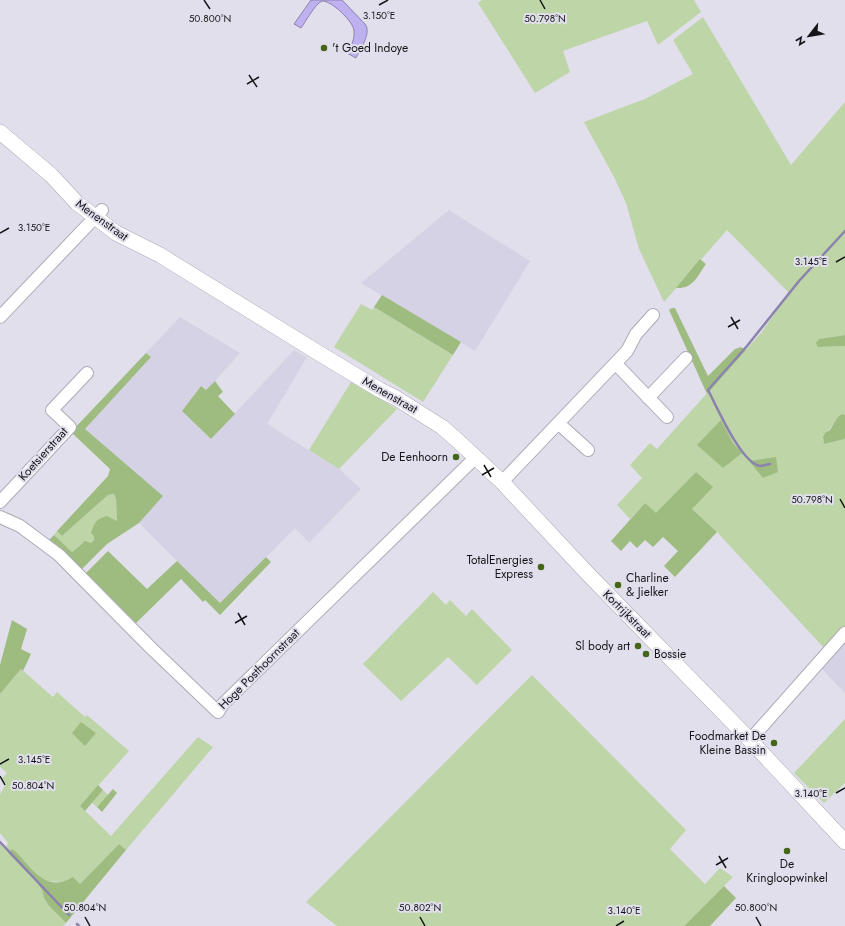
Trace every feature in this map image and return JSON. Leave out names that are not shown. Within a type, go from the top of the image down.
[{"type":"main road","name":"Menenstraat","points":[[0,132],[50,175],[77,203],[98,214],[160,255],[442,427],[502,482],[588,574]]},
{"type":"main road","name":"Kortrijkstraat","points":[[588,574],[750,740],[845,842]]},
{"type":"street","points":[[1,314],[98,214]]},
{"type":"street","points":[[502,482],[558,422],[616,364],[627,351],[636,334],[653,315]]},
{"type":"street","points":[[648,398],[686,358]]},
{"type":"street","points":[[616,364],[667,417]]},
{"type":"street","name":"Koetsierstraat","points":[[0,502],[70,427],[52,410],[87,373]]},
{"type":"street","points":[[558,422],[588,450]]},
{"type":"street","name":"Hoge Posthoornstraat","points":[[0,517],[20,526],[59,554],[151,648],[218,712],[222,705],[476,457]]},
{"type":"street","points":[[750,740],[845,633]]},
{"type":"shaded area","points":[[311,0],[342,0],[365,24],[367,28],[366,36],[356,58],[347,53],[353,40],[353,27],[346,17],[331,4],[322,1],[314,9],[301,28],[294,24]]},
{"type":"shaded area","points":[[449,210],[530,261],[475,351],[361,283]]},
{"type":"shaded area","points":[[180,317],[240,353],[206,391],[201,386],[182,411],[211,439],[294,350],[307,357],[267,424],[339,469],[361,489],[309,543],[295,528],[220,604],[139,523],[163,496],[84,429],[151,357],[146,353]]},
{"type":"shaded area","points":[[845,638],[845,693],[819,666]]},
{"type":"green space","points":[[482,0],[694,0],[701,12],[658,45],[647,21],[563,51],[570,72],[535,93],[478,3]]},
{"type":"green space","points":[[703,17],[791,165],[845,102],[845,335],[819,339],[819,347],[845,346],[845,415],[842,414],[823,437],[824,444],[845,439],[845,627],[825,649],[717,532],[692,509],[696,472],[656,514],[645,503],[630,519],[617,505],[642,478],[630,465],[650,443],[657,449],[761,333],[789,293],[727,230],[664,302],[639,249],[626,203],[614,177],[584,122],[645,99],[693,74],[673,40]],"holes":[[[721,421],[733,443],[698,445]]]},
{"type":"green space","points":[[700,259],[706,264],[697,278],[687,286],[676,288]]},
{"type":"green space","points":[[382,295],[461,342],[453,355],[374,307]]},
{"type":"green space","points":[[361,304],[372,310],[374,307],[453,355],[423,402],[334,347]]},
{"type":"green space","points":[[675,308],[708,376],[735,349],[741,347],[746,350],[707,394],[669,310]]},
{"type":"green space","points":[[845,335],[845,346],[818,347],[816,343],[819,339]]},
{"type":"green space","points":[[146,353],[151,357],[85,429],[163,496],[139,523],[107,544],[81,570],[49,540],[54,535],[72,552],[85,541],[91,543],[94,540],[94,536],[91,533],[94,524],[98,520],[107,516],[117,521],[116,499],[114,494],[108,495],[62,536],[57,531],[108,476],[110,469],[71,432]]},
{"type":"green space","points":[[215,381],[223,392],[218,396],[235,414],[211,439],[182,411],[201,386],[206,390]]},
{"type":"green space","points":[[351,382],[397,409],[339,469],[309,450]]},
{"type":"green space","points":[[842,414],[845,415],[845,439],[824,444],[823,437],[825,433],[830,430],[838,417]]},
{"type":"green space","points":[[721,420],[733,443],[742,453],[723,468],[697,445]]},
{"type":"green space","points":[[776,457],[778,472],[763,478],[749,461]]},
{"type":"green space","points":[[696,472],[713,487],[692,509],[717,532],[675,577],[664,566],[678,551],[663,537],[653,547],[645,540],[637,548],[630,541],[621,551],[611,541],[645,503],[656,513]]},
{"type":"green space","points":[[114,494],[116,499],[117,522],[94,536],[94,540],[91,543],[82,543],[72,552],[54,535],[57,531],[62,536],[108,495]]},
{"type":"green space","points":[[108,551],[147,589],[177,561],[220,603],[266,557],[271,562],[220,615],[205,600],[203,602],[181,579],[135,624],[85,574]]},
{"type":"green space","points":[[433,592],[446,605],[450,600],[466,616],[472,609],[512,650],[477,685],[448,657],[401,701],[363,664]]},
{"type":"green space","points":[[12,620],[27,629],[21,649],[31,654],[23,671],[21,669],[0,694],[0,665]]},
{"type":"green space","points":[[21,669],[53,697],[57,692],[85,717],[87,715],[129,751],[80,806],[111,836],[198,737],[213,747],[126,850],[119,844],[80,884],[67,881],[45,881],[8,853],[36,882],[42,890],[44,898],[49,906],[66,923],[63,926],[0,926],[0,844],[5,849],[8,843],[0,833],[0,794],[6,784],[1,780],[7,773],[0,767],[0,694]]},
{"type":"green space","points":[[532,675],[686,830],[670,849],[705,884],[720,868],[733,877],[684,926],[337,926],[306,902]]},
{"type":"green space","points":[[845,719],[845,783],[824,803],[794,773]]},
{"type":"green space","points":[[81,722],[96,733],[85,746],[72,733]]},
{"type":"green space","points":[[98,785],[103,790],[85,811],[80,806]]},
{"type":"green space","points":[[113,789],[117,793],[102,812],[97,807]]},
{"type":"green space","points":[[103,790],[108,795],[97,807],[92,803]]},
{"type":"green space","points":[[119,844],[126,850],[66,923],[49,906],[44,898],[42,890],[36,882],[8,853],[12,849],[15,851],[40,877],[47,881],[63,881],[73,877],[80,884]]},
{"type":"green space","points":[[724,886],[736,898],[710,926],[684,926]]},
{"type":"waterway","points":[[770,464],[760,466],[753,463],[745,455],[723,421],[708,390],[747,346],[799,281],[845,231]]},
{"type":"waterway","points":[[0,842],[69,915]]},
{"type":"place","name":"'t Goed Indoye","points":[[324,48]]},
{"type":"place","name":"De Eenhoorn","points":[[456,457]]},
{"type":"place","name":"TotalEnergies Express","points":[[541,567]]},
{"type":"place","name":"Charline & Jielker","points":[[618,585]]},
{"type":"place","name":"Sl body art","points":[[638,646]]},
{"type":"place","name":"Bossie","points":[[646,654]]},
{"type":"place","name":"Foodmarket De Kleine Bassin","points":[[774,743]]},
{"type":"place","name":"De Kringloopwinkel","points":[[787,851]]}]
